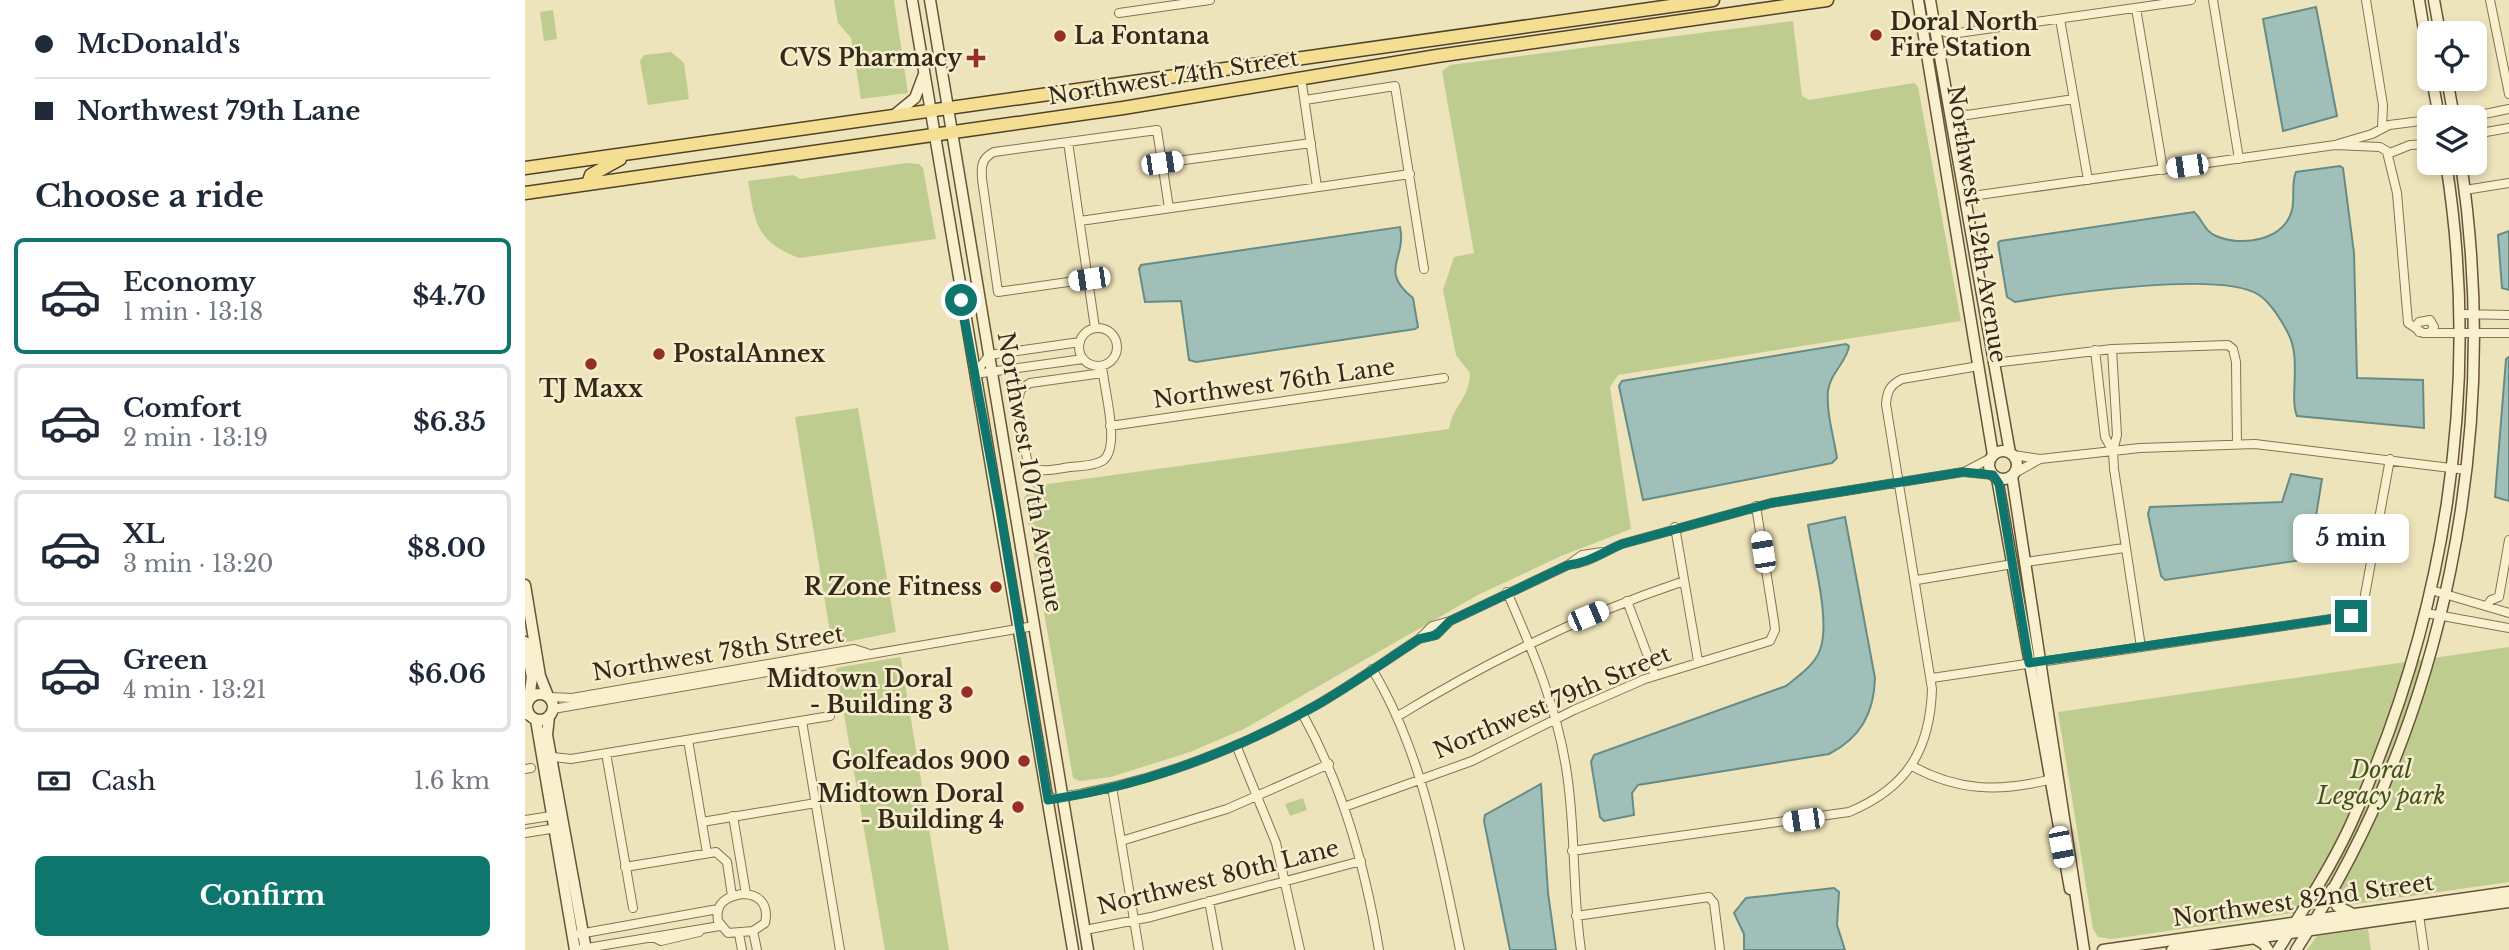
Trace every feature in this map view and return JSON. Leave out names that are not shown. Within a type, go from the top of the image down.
[{"type":"main road","name":"Northwest 74th Street","points":[[525,168],[1713,0]]},
{"type":"main road","name":"Northwest 74th Street","points":[[525,193],[952,133],[1301,77],[1827,0]]},
{"type":"main road","points":[[1208,93],[1225,82],[1258,77],[1262,65]]},
{"type":"main road","points":[[588,184],[591,175],[630,154]]},
{"type":"street","name":"Northwest 107th Avenue","points":[[912,0],[1073,950]]},
{"type":"street","name":"Northwest 107th Avenue","points":[[930,0],[1088,950]]},
{"type":"street","points":[[1144,0],[1145,10]]},
{"type":"street","points":[[1119,13],[1210,0]]},
{"type":"street","name":"Northwest 112th Avenue","points":[[1918,0],[1992,456]]},
{"type":"street","name":"Northwest 112th Avenue","points":[[1930,0],[2011,454]]},
{"type":"street","points":[[1935,29],[1952,34],[2191,0]]},
{"type":"street","points":[[2213,0],[2239,159]]},
{"type":"street","points":[[2366,0],[2383,105],[2380,129],[2383,150],[2393,167],[2408,323],[2419,332],[2509,333]]},
{"type":"street","points":[[2419,0],[2422,21]]},
{"type":"street","points":[[2434,0],[2438,21]]},
{"type":"street","points":[[2490,0],[2509,94]]},
{"type":"street","points":[[2136,8],[2163,170]]},
{"type":"street","points":[[2060,19],[2088,180]]},
{"type":"street","points":[[892,116],[915,98],[924,72]]},
{"type":"street","points":[[1301,77],[1317,187]]},
{"type":"street","points":[[1305,100],[1395,86],[1425,269]]},
{"type":"street","points":[[1950,109],[1967,115],[2074,99]]},
{"type":"street","points":[[2487,114],[2509,109]]},
{"type":"street","points":[[1954,210],[1965,197],[2335,145],[2380,129],[2417,122]]},
{"type":"street","points":[[2487,132],[2509,128]]},
{"type":"street","points":[[1089,279],[998,292],[982,178],[983,160],[994,152],[1157,130],[1170,208]]},
{"type":"street","points":[[1068,142],[1095,328]]},
{"type":"street","points":[[1162,163],[1311,143]]},
{"type":"street","points":[[2335,145],[2396,152],[2417,145]]},
{"type":"street","points":[[1080,221],[1410,174]]},
{"type":"street","points":[[2278,950],[2349,828],[2403,692],[2426,613],[2452,468],[2459,334],[2456,253],[2447,175]]},
{"type":"street","points":[[2296,950],[2332,890],[2393,760],[2422,681],[2446,594],[2467,470],[2475,334],[2463,175]]},
{"type":"street","points":[[2465,190],[2509,183]]},
{"type":"street","points":[[2459,314],[2509,314]]},
{"type":"street","points":[[1102,369],[1083,359],[1080,342],[1086,333],[1095,328],[1108,331],[1117,346],[1114,357],[1102,369],[1030,383],[1021,389],[1017,403],[1025,458],[1034,469],[1042,471],[1100,463],[1108,457],[1112,450],[1102,369]]},
{"type":"street","points":[[975,373],[989,355],[1080,342]]},
{"type":"street","points":[[1993,363],[2095,350],[2220,344],[2233,349],[2236,362],[2237,444]]},
{"type":"street","points":[[1054,346],[1056,362]]},
{"type":"street","points":[[2112,349],[2117,435],[2113,450],[2124,548],[2141,647]]},
{"type":"street","points":[[2095,350],[2105,437],[2113,450]]},
{"type":"street","points":[[975,373],[1083,359]]},
{"type":"street","points":[[1572,851],[1849,812],[1880,796],[1912,766],[1928,728],[1932,678],[1886,404],[1893,384],[1902,379],[1979,366]]},
{"type":"street","name":"Northwest 76th Lane","points":[[1110,426],[1444,379]]},
{"type":"street","points":[[1963,472],[2000,452],[2040,459],[2113,450],[2237,444],[2289,446],[2467,470]]},
{"type":"street","points":[[2011,454],[2017,464],[2014,474],[2026,562],[2048,780],[2072,897],[2078,909]]},
{"type":"street","points":[[1992,456],[1989,466],[1995,477],[2057,768],[2084,950]]},
{"type":"street","points":[[1932,678],[2351,616],[2363,606],[2378,537],[2390,458]]},
{"type":"street","points":[[1048,800],[1112,787],[1185,765],[1236,745],[1302,713],[1419,639],[1436,635],[1450,621],[1568,565],[1582,555],[1602,552],[1675,527],[1756,506],[1963,472],[1995,477],[2014,474],[2040,459]]},
{"type":"street","name":"Northwest 79th Street","points":[[1344,807],[1472,761],[1555,719],[1655,676],[1770,641],[1774,621],[1756,506]]},
{"type":"street","points":[[1675,527],[1698,661]]},
{"type":"street","points":[[2487,606],[2491,600],[2499,597],[2509,540]]},
{"type":"street","points":[[2026,562],[2124,548]]},
{"type":"street","points":[[1917,580],[2014,565]]},
{"type":"street","points":[[1398,716],[1529,642],[1627,601],[1684,582]]},
{"type":"street","points":[[525,585],[540,676],[549,697],[551,713],[547,735],[553,757],[558,815],[580,949],[720,926]]},
{"type":"street","points":[[2431,590],[2509,613]]},
{"type":"street","points":[[1507,592],[1529,642],[1555,719],[1567,772],[1576,916],[1581,950]]},
{"type":"street","points":[[1627,601],[1655,676]]},
{"type":"street","points":[[2426,613],[2509,628]]},
{"type":"street","points":[[867,653],[1034,626]]},
{"type":"street","points":[[525,642],[532,677],[527,709],[558,815]]},
{"type":"street","name":"Northwest 78th Street","points":[[549,697],[572,698],[854,649],[867,653]]},
{"type":"street","name":"Northwest 78th Street","points":[[551,713],[855,658],[867,653]]},
{"type":"street","points":[[1372,669],[1398,716],[1418,779],[1440,855],[1460,950]]},
{"type":"street","points":[[681,677],[683,687]]},
{"type":"street","points":[[527,700],[539,693],[549,697]]},
{"type":"street","points":[[530,717],[551,713]]},
{"type":"street","points":[[1302,713],[1329,764],[1344,807],[1361,861],[1379,950]]},
{"type":"street","points":[[553,757],[564,760],[830,716]]},
{"type":"street","points":[[802,721],[840,950]]},
{"type":"street","points":[[688,740],[707,853]]},
{"type":"street","points":[[1236,745],[1258,797],[1286,882],[1300,950]]},
{"type":"street","points":[[606,753],[633,908]]},
{"type":"street","points":[[1121,841],[1193,821],[1258,797],[1329,764]]},
{"type":"street","points":[[1912,766],[1938,779],[1974,788],[2009,787],[2048,780],[2057,768]]},
{"type":"street","points":[[1112,787],[1139,950]]},
{"type":"street","points":[[702,822],[816,803]]},
{"type":"street","points":[[525,820],[558,815]]},
{"type":"street","points":[[733,816],[746,894]]},
{"type":"street","points":[[525,833],[560,828]]},
{"type":"street","points":[[625,867],[716,852],[724,856],[733,896]]},
{"type":"street","name":"Northwest 80th Lane","points":[[1085,930],[1135,921],[1361,861]]},
{"type":"street","points":[[2332,890],[2337,906],[2354,914]]},
{"type":"street","name":"Northwest 82nd Street","points":[[2172,950],[2198,941],[2295,922],[2509,892]]},
{"type":"street","points":[[746,894],[756,896],[766,908],[765,923],[754,931],[728,933],[720,926],[718,909],[725,899],[746,894]]},
{"type":"street","points":[[1576,916],[1709,897],[1713,903],[1720,950]]},
{"type":"street","points":[[1209,901],[1217,950]]},
{"type":"street","name":"Northwest 82nd Street","points":[[2103,950],[2254,938],[2509,902]]},
{"type":"street","points":[[578,934],[718,909]]},
{"type":"street","points":[[2419,915],[2424,950]]},
{"type":"street","points":[[682,916],[685,931]]},
{"type":"street","points":[[653,937],[661,941],[687,937],[702,930]]},
{"type":"street","points":[[754,931],[757,950]]},
{"type":"street","points":[[739,934],[741,950]]},
{"type":"street","points":[[2254,938],[2268,950]]},
{"type":"green space","points":[[834,0],[894,0],[908,93],[861,99],[851,38],[838,23]]},
{"type":"green space","points":[[553,10],[557,39],[544,41],[540,12]]},
{"type":"green space","points":[[1793,21],[1802,96],[1809,100],[1914,83],[1918,87],[1961,321],[1618,375],[1610,387],[1631,529],[1561,556],[1478,595],[1244,729],[1190,752],[1111,777],[1080,781],[1073,778],[1024,498],[1033,486],[1449,429],[1467,390],[1470,373],[1456,355],[1443,290],[1454,257],[1474,253],[1442,71],[1450,65]]},
{"type":"green space","points":[[671,52],[684,63],[689,99],[648,105],[640,61],[644,55]]},
{"type":"green space","points":[[906,163],[919,164],[923,168],[936,239],[799,258],[773,245],[765,237],[756,219],[748,181],[793,175],[800,179]]},
{"type":"green space","points":[[858,408],[896,632],[832,645],[795,417]]},
{"type":"green space","name":"Doral Legacy park","points":[[2509,647],[2509,882],[2112,939],[2098,937],[2093,929],[2058,712]]},
{"type":"green space","points":[[900,657],[949,950],[885,950],[836,668]]},
{"type":"green space","points":[[1303,798],[1307,810],[1290,816],[1285,804]]},
{"type":"green space","points":[[2368,929],[2371,950],[2307,950],[2317,936]]},
{"type":"water","points":[[2316,7],[2337,116],[2283,131],[2263,19]]},
{"type":"water","points":[[2340,166],[2343,168],[2354,253],[2357,378],[2423,380],[2424,428],[2297,416],[2294,399],[2294,354],[2288,333],[2263,298],[2240,288],[2212,284],[2178,284],[2103,290],[2015,302],[2007,297],[1998,243],[2000,241],[2194,212],[2216,236],[2237,241],[2260,239],[2280,229],[2287,220],[2293,205],[2296,172]]},
{"type":"water","points":[[1400,227],[1400,248],[1395,272],[1397,280],[1413,298],[1418,327],[1415,329],[1196,362],[1189,360],[1181,301],[1145,302],[1139,269],[1141,265]]},
{"type":"water","points":[[2509,231],[2509,290],[2502,288],[2498,235]]},
{"type":"water","points":[[1846,344],[1849,346],[1848,352],[1828,391],[1829,416],[1837,458],[1832,463],[1643,500],[1619,386],[1622,381]]},
{"type":"water","points":[[2509,357],[2509,501],[2495,497],[2506,359]]},
{"type":"water","points":[[2291,474],[2322,479],[2309,559],[2165,580],[2161,576],[2148,514],[2150,507],[2282,502]]},
{"type":"water","points":[[1845,517],[1875,678],[1872,703],[1857,732],[1829,754],[1638,785],[1632,793],[1634,815],[1604,821],[1600,817],[1591,762],[1594,755],[1786,686],[1814,661],[1823,638],[1823,623],[1820,589],[1808,525]]},
{"type":"water","points":[[1541,784],[1548,893],[1556,950],[1510,950],[1485,815]]},
{"type":"water","points":[[1834,888],[1839,892],[1837,925],[1845,950],[1744,950],[1744,934],[1734,913],[1746,898]]},
{"type":"place","name":"Doral North Fire Station","points":[[1876,35]]},
{"type":"place","name":"La Fontana","points":[[1060,36]]},
{"type":"place","name":"CVS Pharmacy","points":[[976,58]]},
{"type":"place","name":"PostalAnnex","points":[[659,354]]},
{"type":"place","name":"TJ Maxx","points":[[591,364]]},
{"type":"place","name":"R Zone Fitness","points":[[996,587]]},
{"type":"place","name":"Midtown Doral - Building 3","points":[[967,692]]},
{"type":"place","name":"Golfeados 900","points":[[1024,761]]},
{"type":"place","name":"Midtown Doral - Building 4","points":[[1018,807]]},
{"type":"route","points":[[961,300],[1000,510],[1048,800],[1097,791],[1143,778],[1185,765],[1255,737],[1317,705],[1419,639],[1436,635],[1450,621],[1568,565],[1585,564],[1602,552],[1622,544],[1688,523],[1771,503],[1899,481],[1963,472],[1988,474],[1997,478],[2029,663],[2351,616]]}]
